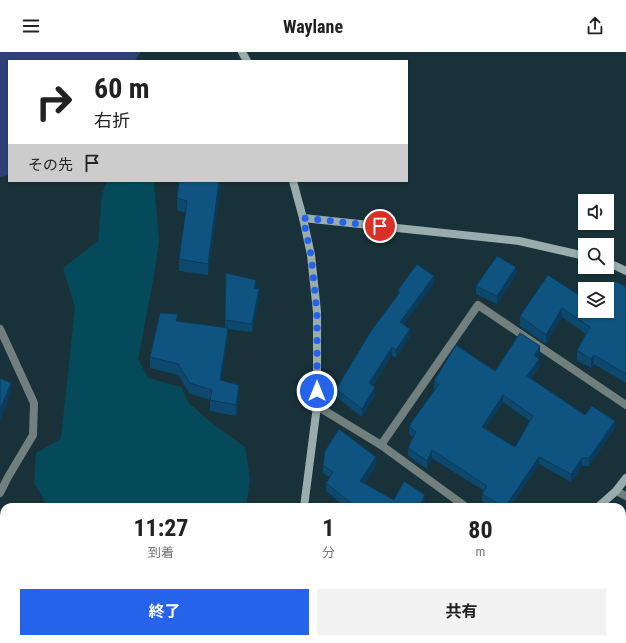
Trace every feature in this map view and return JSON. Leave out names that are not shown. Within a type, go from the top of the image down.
[{"type":"street","points":[[293,182],[311,255],[317,312],[317,406],[305,503]]},
{"type":"street","points":[[303,218],[519,241],[578,254]]},
{"type":"street","points":[[614,265],[626,271]]},
{"type":"street","points":[[381,445],[478,305],[626,404]]},
{"type":"street","points":[[0,329],[34,402],[33,435],[0,493]]},
{"type":"street","points":[[317,406],[381,445],[461,503]]},
{"type":"street","points":[[602,503],[616,491],[626,478]]},
{"type":"street","points":[[616,491],[626,496]]},
{"type":"shaded area","points":[[107,182],[155,182],[159,241],[138,359],[148,378],[181,387],[188,402],[210,422],[245,447],[250,480],[247,503],[46,503],[34,483],[36,453],[61,439],[75,307],[63,268],[98,241],[102,194]]},
{"type":"water","points":[[0,52],[141,52],[135,60],[8,60],[8,175],[0,177]]},
{"type":"building","points":[[179,182],[219,182],[208,264],[179,259],[187,201],[177,198]]},
{"type":"building","points":[[497,256],[516,267],[497,296],[476,286]]},
{"type":"building","points":[[417,264],[434,276],[400,322],[410,329],[396,350],[392,347],[369,383],[375,387],[362,409],[336,389],[371,331],[400,292],[398,290]]},
{"type":"building","points":[[226,273],[256,280],[254,288],[259,289],[252,324],[225,320]]},
{"type":"building","points":[[548,275],[578,294],[578,318],[614,318],[614,282],[615,281],[626,287],[626,374],[594,355],[591,359],[577,350],[590,327],[562,308],[546,335],[520,316]]},
{"type":"building","points":[[160,313],[178,314],[176,321],[228,328],[220,380],[239,385],[236,405],[210,400],[212,390],[190,383],[178,364],[150,357]]},
{"type":"building","points":[[520,333],[540,346],[534,356],[539,359],[527,376],[585,415],[592,406],[615,421],[589,458],[582,458],[571,474],[539,457],[508,503],[497,503],[482,494],[487,486],[432,450],[427,461],[408,448],[416,432],[409,426],[439,384],[434,381],[456,345],[495,371]],"holes":[[[503,395],[533,416],[515,447],[482,427]]]},
{"type":"building","points":[[0,378],[11,383],[0,410]]},
{"type":"building","points":[[339,429],[376,457],[360,481],[394,500],[404,481],[425,495],[421,503],[351,503],[326,483],[333,472],[323,465],[325,451]]},
{"type":"route","points":[[317,391],[317,312],[311,255],[303,218],[380,226]]}]
